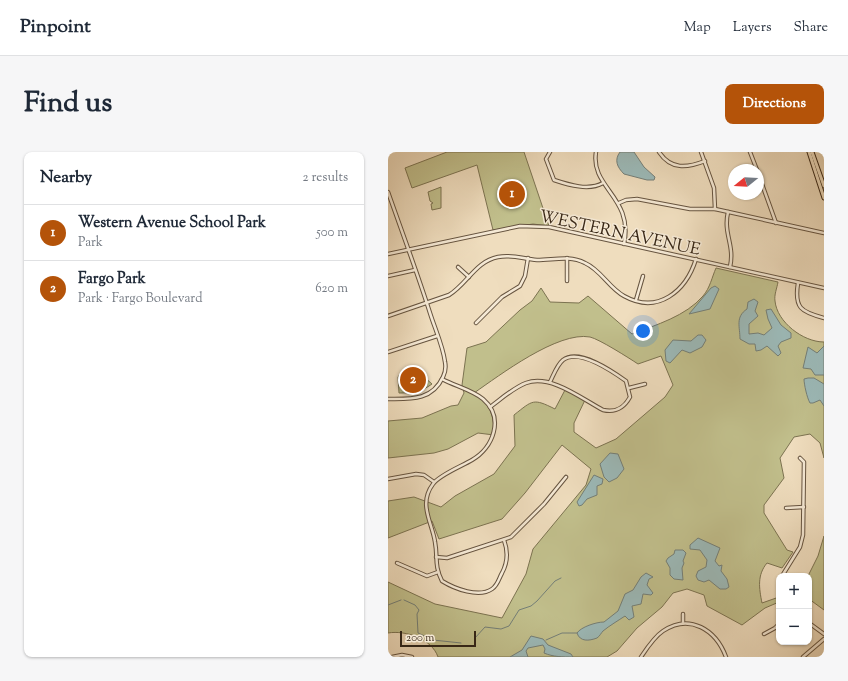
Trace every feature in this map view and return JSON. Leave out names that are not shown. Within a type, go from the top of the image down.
[{"type":"main road","points":[[808,152],[824,198]]},
{"type":"main road","points":[[812,152],[824,186]]},
{"type":"street","points":[[550,152],[546,159],[554,180],[593,188],[603,183]]},
{"type":"street","points":[[596,152],[596,166],[603,183],[619,203],[626,223],[624,244]]},
{"type":"street","points":[[659,152],[669,163],[678,166],[687,167],[705,161]]},
{"type":"street","points":[[701,152],[714,188],[715,209]]},
{"type":"street","points":[[750,152],[755,164]]},
{"type":"street","points":[[764,190],[776,223]]},
{"type":"street","points":[[388,192],[427,303],[445,362],[445,370],[442,379],[435,389],[423,397],[412,399],[388,399]]},
{"type":"street","points":[[619,203],[626,200],[637,199],[690,209],[715,209],[824,233]]},
{"type":"street","points":[[728,212],[726,228],[732,253],[730,267]]},
{"type":"street","name":"WESTERN AVENUE","points":[[388,254],[520,226],[532,225],[549,227],[824,288]]},
{"type":"street","points":[[388,316],[427,303],[457,290],[484,263],[496,257],[511,255],[542,260],[567,258],[591,266],[624,296],[648,302],[662,300],[675,294],[692,273],[696,259]]},
{"type":"street","points":[[476,323],[502,297],[511,293],[520,286],[525,276],[528,258]]},
{"type":"street","points":[[567,258],[567,281]]},
{"type":"street","points":[[458,267],[469,277]]},
{"type":"street","points":[[388,276],[415,270]]},
{"type":"street","points":[[636,300],[643,276]]},
{"type":"street","points":[[798,283],[796,295],[800,307],[811,314],[824,318]]},
{"type":"street","points":[[388,352],[438,336]]},
{"type":"street","points":[[490,407],[527,382],[550,382],[603,410],[610,412],[618,410],[626,405],[630,397],[629,388],[626,381],[582,356],[573,356],[565,359],[559,364],[550,382]]},
{"type":"street","points":[[442,379],[484,399],[490,407],[494,418],[494,435],[488,448],[482,454],[434,482],[428,493],[426,510],[435,543],[438,572],[442,581],[448,585],[478,593],[486,592],[496,585],[504,569],[507,553],[504,540]]},
{"type":"street","points":[[629,388],[645,384]]},
{"type":"street","points":[[784,573],[800,546],[803,535],[804,462],[800,458]]},
{"type":"street","points":[[388,479],[416,474],[424,475],[434,482]]},
{"type":"street","points":[[436,557],[446,558],[504,540],[519,530],[566,477]]},
{"type":"street","points":[[786,508],[804,507]]},
{"type":"street","points":[[397,563],[427,576],[438,572]]},
{"type":"street","points":[[683,614],[683,623]]},
{"type":"street","points":[[641,657],[662,632],[672,626],[683,623],[698,626],[712,634],[722,646],[726,657]]},
{"type":"street","points":[[812,625],[824,634]]},
{"type":"street","points":[[764,634],[776,627]]},
{"type":"street","points":[[803,657],[824,639]]},
{"type":"street","points":[[392,657],[402,655],[412,657]]},
{"type":"shaded area","points":[[447,152],[524,152],[549,226],[533,224],[493,230],[477,165],[412,188],[405,168]]},
{"type":"shaded area","points":[[441,187],[441,208],[432,210],[431,204],[433,203],[430,201],[428,192]]},
{"type":"shaded area","points":[[716,268],[778,282],[775,301],[777,309],[786,323],[800,335],[808,339],[824,342],[824,458],[820,443],[810,434],[794,437],[780,458],[784,478],[764,505],[764,513],[787,550],[793,552],[782,568],[767,563],[760,577],[762,603],[776,598],[776,603],[765,608],[742,625],[707,606],[704,595],[687,589],[673,593],[662,607],[637,628],[617,651],[607,657],[438,657],[430,645],[418,637],[403,633],[388,633],[388,582],[435,604],[502,618],[526,574],[533,549],[586,485],[591,469],[562,445],[525,493],[502,519],[439,539],[432,521],[388,538],[388,501],[414,497],[441,507],[455,496],[494,474],[515,446],[514,415],[525,406],[533,402],[542,403],[555,409],[565,390],[585,400],[574,423],[574,432],[596,448],[616,439],[665,397],[673,385],[661,356],[638,364],[594,338],[577,337],[546,347],[514,366],[474,393],[488,406],[492,416],[494,435],[478,433],[448,449],[434,453],[388,458],[388,421],[422,418],[451,406],[458,405],[464,393],[462,385],[467,348],[486,342],[520,310],[532,301],[541,288],[550,302],[579,303],[588,296],[632,334],[670,319],[688,309],[703,296],[711,282]]},
{"type":"shaded area","points":[[414,368],[432,384],[416,392],[399,393],[398,377],[403,370]]},
{"type":"shaded area","points":[[824,536],[824,610],[812,601],[812,573],[810,573],[818,556]]},
{"type":"water","points":[[620,152],[634,152],[644,167],[655,177],[654,180],[647,180],[624,174],[617,163],[617,158]]},
{"type":"water","points":[[715,286],[719,289],[710,309],[689,314],[711,288]]},
{"type":"water","points":[[754,299],[758,302],[755,311],[758,316],[749,324],[749,334],[758,333],[764,335],[772,328],[766,310],[771,309],[781,325],[791,333],[791,338],[781,342],[778,346],[781,353],[778,356],[767,346],[756,351],[755,344],[749,344],[740,339],[739,326],[741,315],[747,309],[748,302]]},
{"type":"water","points":[[698,335],[702,335],[706,340],[702,347],[690,353],[682,350],[670,363],[666,361],[665,350],[673,340],[691,341]]},
{"type":"water","points":[[824,346],[824,375],[815,375],[811,369],[803,368],[808,347],[817,353]]},
{"type":"water","points":[[814,378],[824,384],[824,406],[820,400],[810,403],[804,381],[804,379]]},
{"type":"water","points":[[610,453],[618,454],[624,469],[617,478],[609,482],[604,477],[600,464]]},
{"type":"water","points":[[594,475],[603,479],[602,484],[597,486],[597,495],[587,499],[582,505],[579,506],[577,502]]},
{"type":"water","points":[[698,538],[720,548],[715,561],[719,566],[722,565],[721,571],[727,579],[729,587],[726,589],[720,589],[709,580],[704,582],[698,580],[696,576],[698,571],[706,567],[707,560],[700,550],[690,549],[690,545]]},
{"type":"water","points":[[675,550],[683,550],[686,553],[682,568],[683,580],[674,579],[670,575],[670,568],[666,561],[674,554]]},
{"type":"water","points":[[646,573],[653,577],[649,579],[647,585],[653,593],[651,595],[643,594],[641,604],[632,606],[634,617],[629,620],[625,616],[605,629],[597,638],[588,640],[578,636],[577,633],[585,627],[604,622],[618,611],[625,594],[633,590],[641,577]]},
{"type":"water","points":[[531,636],[543,639],[548,645],[571,654],[573,657],[554,656],[544,653],[545,649],[543,645],[528,648],[526,651],[528,657],[510,657],[522,650]]},
{"type":"waterway","points":[[475,638],[485,627],[501,629],[509,626],[519,610],[531,606],[555,581],[561,578]]},
{"type":"waterway","points":[[388,605],[401,600]]},
{"type":"waterway","points":[[404,600],[415,605],[419,610],[417,614],[418,633],[433,640],[461,643]]},
{"type":"waterway","points":[[546,640],[562,633],[577,633]]},
{"type":"place","name":"Western Avenue School Park","points":[[512,194]]},
{"type":"place","name":"Fargo Park","points":[[413,380]]}]
